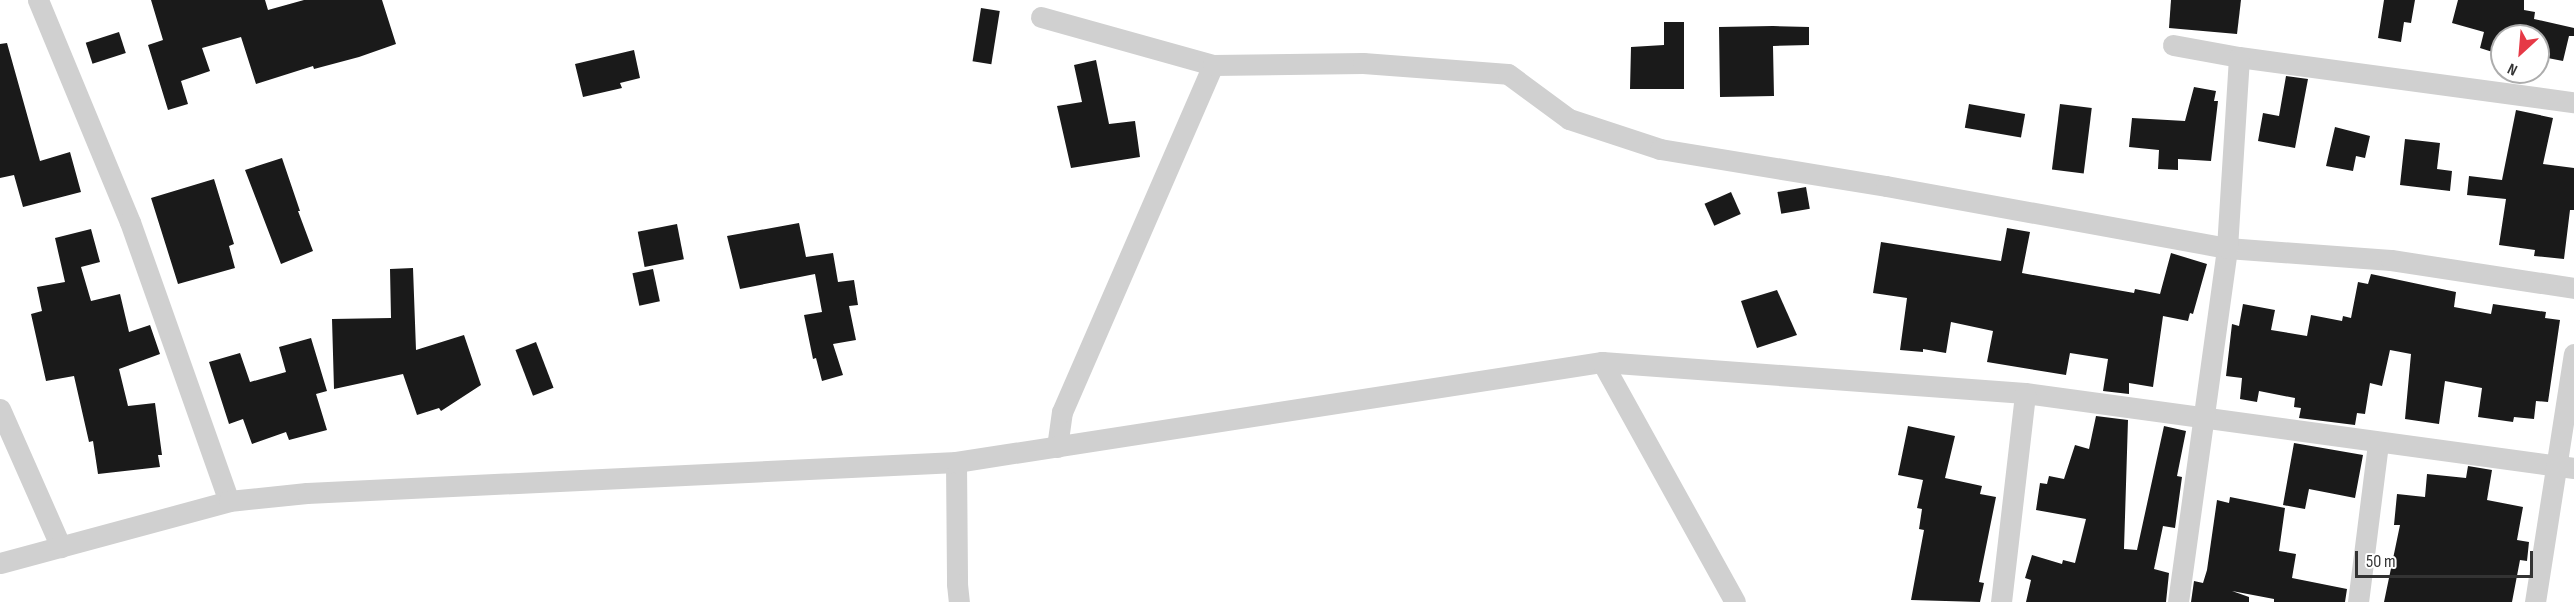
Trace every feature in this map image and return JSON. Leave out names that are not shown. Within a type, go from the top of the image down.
[{"type":"street","points":[[38,0],[130,222],[229,501]]},
{"type":"street","points":[[1041,17],[1213,65],[1363,63],[1508,74],[1569,119],[1660,149],[1886,186],[2227,248],[2391,260],[2574,288]]},
{"type":"street","points":[[2173,45],[2239,57],[2574,102]]},
{"type":"street","points":[[2178,602],[2227,248],[2239,57]]},
{"type":"street","points":[[1057,447],[1062,412],[1213,65]]},
{"type":"street","points":[[2535,602],[2566,466],[2574,354]]},
{"type":"street","points":[[1602,362],[1735,602]]},
{"type":"street","points":[[0,563],[229,501],[307,493],[956,462],[1602,362],[2025,393],[2566,466]]},
{"type":"street","points":[[2001,602],[2025,393]]},
{"type":"street","points":[[0,409],[61,547]]},
{"type":"street","points":[[2358,602],[2378,442]]},
{"type":"street","points":[[956,462],[959,602]]},
{"type":"building","points":[[151,0],[265,0],[268,10],[304,0],[382,0],[396,44],[359,57],[314,69],[313,66],[256,84],[241,37],[202,48],[210,71],[181,81],[188,104],[168,110],[148,45],[163,40]]},
{"type":"building","points":[[2171,0],[2241,0],[2237,34],[2169,28]]},
{"type":"building","points":[[2384,0],[2415,0],[2411,23],[2404,22],[2401,42],[2378,38]]},
{"type":"building","points":[[2458,0],[2524,0],[2524,10],[2535,12],[2534,19],[2574,28],[2574,36],[2569,36],[2563,61],[2550,58],[2550,24],[2490,24],[2490,51],[2480,48],[2484,32],[2452,23]]},
{"type":"building","points":[[981,8],[1000,11],[991,64],[973,61]]},
{"type":"building","points":[[1664,22],[1684,22],[1684,89],[1630,89],[1631,47],[1664,45]]},
{"type":"building","points":[[1719,27],[1809,27],[1809,45],[1773,46],[1774,96],[1720,97]]},
{"type":"building","points":[[119,32],[126,53],[93,64],[86,43]]},
{"type":"building","points":[[7,43],[40,161],[70,152],[81,192],[23,207],[14,175],[0,178],[0,44]]},
{"type":"building","points":[[634,50],[640,78],[620,83],[622,88],[583,97],[575,64]]},
{"type":"building","points":[[1096,60],[1109,124],[1135,121],[1140,157],[1071,168],[1057,106],[1082,102],[1074,65]]},
{"type":"building","points":[[2286,76],[2308,79],[2295,148],[2258,141],[2263,113],[2279,116]]},
{"type":"building","points":[[2194,87],[2216,91],[2214,101],[2218,101],[2211,161],[2178,159],[2178,170],[2158,169],[2159,150],[2129,147],[2132,118],[2185,121]]},
{"type":"building","points":[[1969,104],[2025,114],[2021,138],[1965,128]]},
{"type":"building","points":[[2060,104],[2092,108],[2084,173],[2052,170]]},
{"type":"building","points":[[2516,110],[2553,118],[2543,164],[2574,168],[2574,210],[2570,210],[2564,259],[2534,256],[2535,250],[2499,245],[2506,199],[2467,195],[2469,176],[2502,180]]},
{"type":"building","points":[[2335,127],[2370,136],[2365,158],[2356,156],[2353,171],[2326,166]]},
{"type":"building","points":[[2405,139],[2440,143],[2437,169],[2452,171],[2450,191],[2400,185]]},
{"type":"building","points":[[282,158],[313,251],[281,264],[245,170]]},
{"type":"building","points":[[214,179],[234,244],[229,246],[235,268],[178,284],[151,198]]},
{"type":"building","points":[[1806,187],[1810,209],[1781,214],[1777,192]]},
{"type":"building","points":[[1731,192],[1741,214],[1714,226],[1705,204]]},
{"type":"building","points":[[799,223],[806,257],[833,253],[838,282],[854,280],[858,305],[849,306],[856,340],[833,344],[843,375],[822,381],[816,358],[813,359],[804,315],[822,312],[815,274],[740,289],[727,236]]},
{"type":"building","points":[[677,224],[684,259],[645,267],[638,232]]},
{"type":"building","points":[[2007,228],[2030,232],[2022,273],[2134,293],[2135,289],[2160,294],[2171,253],[2207,264],[2193,314],[2190,313],[2188,321],[2163,316],[2153,387],[2129,383],[2129,394],[2103,391],[2108,359],[2070,353],[2066,375],[1987,362],[1993,331],[1951,322],[1946,353],[1923,349],[1923,352],[1900,350],[1907,298],[1873,293],[1881,242],[2001,261]]},
{"type":"building","points":[[91,229],[100,262],[81,267],[91,301],[120,294],[129,332],[150,325],[160,354],[119,369],[128,406],[155,403],[162,455],[158,455],[160,467],[98,474],[93,441],[89,442],[74,376],[46,381],[31,314],[42,311],[37,287],[65,282],[55,238]]},
{"type":"building","points":[[413,268],[416,350],[464,335],[481,385],[441,411],[439,408],[417,415],[403,374],[334,389],[332,319],[391,318],[390,269]]},
{"type":"building","points":[[653,269],[660,301],[639,306],[632,273]]},
{"type":"building","points":[[2371,274],[2456,292],[2454,307],[2491,314],[2493,304],[2546,312],[2545,318],[2560,320],[2548,402],[2536,401],[2534,419],[2514,417],[2513,422],[2478,417],[2482,388],[2445,381],[2439,424],[2405,419],[2411,354],[2390,350],[2382,386],[2370,383],[2365,414],[2357,413],[2355,425],[2299,418],[2301,408],[2294,407],[2295,398],[2259,391],[2257,402],[2240,399],[2242,378],[2226,376],[2232,324],[2239,326],[2243,304],[2275,310],[2271,330],[2307,336],[2311,315],[2342,321],[2343,316],[2351,318],[2358,282],[2368,284]]},
{"type":"building","points":[[1777,290],[1797,335],[1757,348],[1741,301]]},
{"type":"building","points":[[311,338],[327,391],[316,394],[327,430],[289,440],[286,432],[252,444],[243,419],[229,424],[209,362],[240,353],[250,382],[286,372],[279,347]]},
{"type":"building","points":[[536,342],[554,388],[533,396],[515,350]]},
{"type":"building","points":[[2096,416],[2128,420],[2124,549],[2137,550],[2164,426],[2186,431],[2177,476],[2182,477],[2175,528],[2163,526],[2154,569],[2169,573],[2166,602],[2026,602],[2031,580],[2025,578],[2032,555],[2062,564],[2063,560],[2075,563],[2086,519],[2036,510],[2040,483],[2047,484],[2049,476],[2064,479],[2075,445],[2089,449]]},
{"type":"building","points":[[1908,426],[1955,436],[1945,478],[1982,486],[1980,494],[1996,497],[1979,582],[1984,583],[1980,602],[1911,600],[1924,530],[1919,529],[1922,509],[1917,508],[1923,480],[1898,475]]},
{"type":"building","points":[[2294,443],[2363,455],[2355,498],[2309,489],[2305,509],[2283,505]]},
{"type":"building","points":[[2468,466],[2492,470],[2487,500],[2523,507],[2517,540],[2529,542],[2527,561],[2520,560],[2512,602],[2384,602],[2400,525],[2394,525],[2397,494],[2425,497],[2427,474],[2466,478]]},
{"type":"building","points":[[2230,497],[2285,508],[2279,551],[2296,554],[2292,578],[2347,589],[2345,602],[2274,602],[2274,599],[2232,591],[2249,597],[2249,602],[2191,602],[2194,581],[2203,583],[2207,570],[2217,500],[2229,503]]}]
